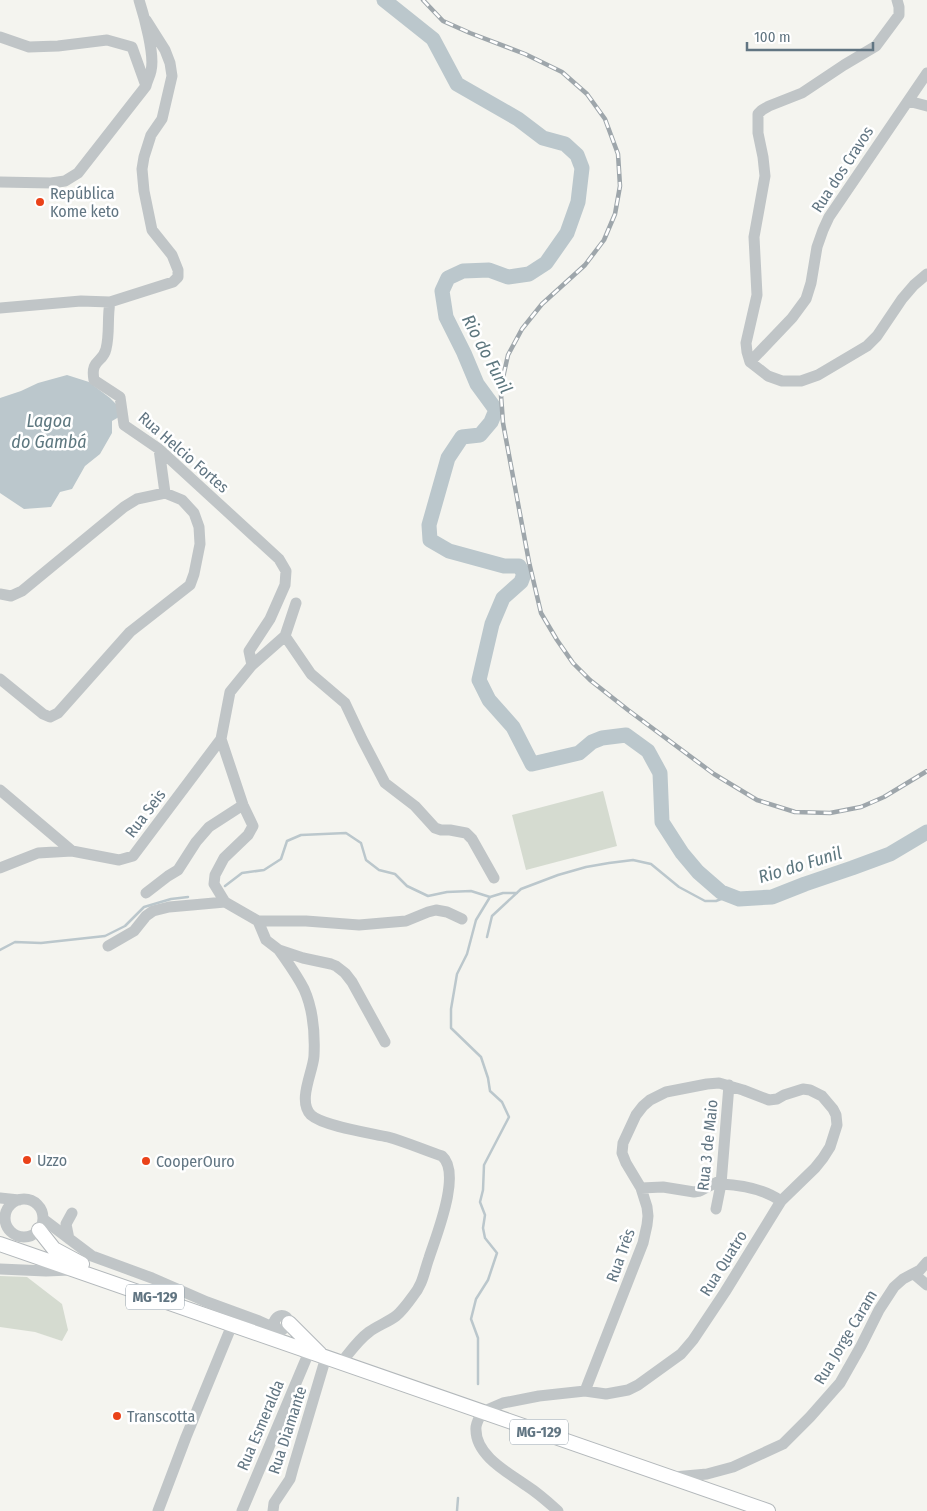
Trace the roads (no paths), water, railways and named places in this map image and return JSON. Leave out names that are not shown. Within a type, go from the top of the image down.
[{"type":"main road","points":[[43,1229],[54,1248],[62,1254],[128,1287]]},
{"type":"main road","name":"MG-129","points":[[0,1244],[768,1511]]},
{"type":"main road","points":[[15,1249],[62,1254]]},
{"type":"main road","points":[[280,1323],[324,1357]]},
{"type":"street","points":[[0,182],[51,183],[65,181],[78,172],[146,86],[152,69],[152,63],[146,20],[139,0]]},
{"type":"street","points":[[897,0],[899,7],[896,20],[881,41],[868,52],[844,65],[802,93],[769,106],[758,114],[758,133],[765,176],[754,237],[757,295],[746,343],[750,362],[768,376],[782,381],[801,381],[818,375],[868,346],[908,292],[927,274]]},
{"type":"street","points":[[0,308],[81,301],[110,302],[173,282],[178,277],[178,270],[172,255],[152,230],[144,191],[142,169],[144,157],[151,135],[162,119],[172,76],[165,50],[146,20]]},
{"type":"street","points":[[0,38],[29,47],[58,46],[107,40],[132,47],[146,86]]},
{"type":"street","name":"Rua dos Cravos","points":[[750,362],[792,318],[806,299],[812,283],[817,247],[829,217],[927,72]]},
{"type":"street","points":[[908,101],[927,106]]},
{"type":"street","name":"Rua Helcio Fortes","points":[[110,302],[106,352],[95,363],[92,373],[94,380],[120,397],[124,425],[159,449],[279,559],[286,575],[285,585],[270,619],[250,651],[252,665],[230,692],[221,739],[243,805],[253,826],[248,835],[224,858],[214,875],[214,884],[224,902]]},
{"type":"street","points":[[159,449],[165,493]]},
{"type":"street","points":[[0,594],[12,596],[22,591],[109,518],[137,499],[165,493],[182,500],[194,513],[199,527],[200,544],[190,585],[130,632],[58,713],[50,717],[43,714],[0,679]]},
{"type":"street","points":[[252,665],[286,636],[296,603]]},
{"type":"street","points":[[286,636],[311,674],[345,703],[385,783],[415,806],[435,828],[466,833],[472,839],[494,878]]},
{"type":"street","name":"Rua Seis","points":[[0,868],[38,853],[72,851],[119,860],[132,856],[221,739]]},
{"type":"street","points":[[0,790],[72,851]]},
{"type":"street","points":[[146,893],[178,870],[196,842],[209,827],[243,805]]},
{"type":"street","points":[[108,946],[134,931],[146,916],[153,911],[169,907],[224,902],[258,921],[359,925],[406,921],[436,910],[447,912],[462,919]]},
{"type":"street","points":[[258,921],[266,940],[279,950],[298,977],[305,991],[312,1018],[314,1043],[314,1064],[306,1085],[306,1105],[310,1114],[318,1120],[359,1132],[387,1137],[442,1156],[449,1166],[447,1199],[424,1278],[395,1316],[370,1331],[341,1363]]},
{"type":"street","points":[[279,950],[331,964],[341,970],[352,982],[385,1042]]},
{"type":"street","name":"Rua Três","points":[[584,1391],[643,1243],[648,1216],[641,1188],[622,1153],[626,1136],[636,1115],[643,1106],[666,1092],[707,1084],[719,1083],[729,1085]]},
{"type":"street","name":"Rua 3 de Maio","points":[[716,1209],[721,1182],[729,1085]]},
{"type":"street","name":"Rua Quatro","points":[[482,1412],[503,1403],[539,1396],[584,1391],[606,1394],[628,1390],[681,1354],[693,1340],[781,1201],[823,1158],[837,1125],[836,1114],[822,1096],[810,1090],[803,1089],[778,1099],[769,1100],[729,1085]]},
{"type":"street","points":[[641,1188],[663,1187],[694,1192],[721,1182],[768,1194],[781,1201]]},
{"type":"street","points":[[0,1198],[30,1200],[38,1204],[42,1213],[43,1229]]},
{"type":"street","points":[[19,1200],[13,1202],[2,1216],[6,1226],[16,1236],[22,1237],[29,1237],[43,1229]]},
{"type":"street","points":[[69,1239],[66,1224],[72,1213]]},
{"type":"street","points":[[43,1229],[69,1239],[92,1256],[152,1278],[207,1302],[259,1320],[280,1323]]},
{"type":"street","points":[[43,1229],[69,1239]]},
{"type":"street","name":"Rua Jorge Caram","points":[[672,1478],[707,1474],[733,1467],[783,1444],[810,1418],[840,1383],[879,1310],[894,1287],[903,1279],[914,1274],[927,1262]]},
{"type":"street","points":[[0,1268],[46,1271],[77,1270]]},
{"type":"street","points":[[914,1274],[927,1285]]},
{"type":"street","points":[[158,1511],[232,1325]]},
{"type":"street","name":"Rua Esmeralda","points":[[242,1511],[309,1352]]},
{"type":"street","name":"Rua Diamante","points":[[273,1511],[274,1503],[290,1479],[310,1415],[324,1357]]},
{"type":"street","points":[[482,1412],[475,1431],[479,1443],[490,1460],[530,1488],[558,1511]]},
{"type":"street","points":[[538,1495],[547,1511]]},
{"type":"water","name":"Lagoa do Gambá","points":[[67,375],[89,382],[110,398],[117,405],[119,417],[112,421],[112,433],[100,454],[85,466],[72,489],[60,492],[51,507],[24,509],[0,493],[0,398],[38,383]]},
{"type":"waterway","name":"Rio do Funil","points":[[384,0],[433,39],[457,84],[518,119],[543,138],[565,144],[577,155],[582,168],[578,202],[567,233],[546,263],[529,274],[508,277],[489,270],[463,271],[448,278],[442,291],[446,317],[477,384],[496,410],[491,422],[480,435],[462,437],[448,458],[429,525],[430,540],[449,551],[504,566],[519,566],[524,574],[521,582],[503,598],[492,624],[479,680],[489,700],[513,727],[532,764],[579,753],[592,742],[602,738],[626,735],[648,751],[660,773],[662,822],[682,853],[698,872],[721,892],[739,899],[772,897],[890,854],[927,832]]},
{"type":"waterway","points":[[225,886],[242,873],[264,870],[281,859],[287,841],[301,835],[346,833],[361,843],[366,860],[379,870],[395,874],[407,886],[428,896],[447,892],[471,891],[490,897],[503,893],[517,893]]},
{"type":"waterway","points":[[487,937],[492,916],[521,889],[558,875],[609,863],[633,860],[651,864],[679,887],[705,901],[716,901],[729,896]]},
{"type":"waterway","points":[[0,950],[15,942],[41,943],[105,936],[125,926],[144,907],[171,899],[188,897]]},
{"type":"waterway","points":[[478,1384],[478,1338],[471,1319],[476,1299],[488,1280],[497,1253],[485,1238],[483,1228],[485,1215],[480,1202],[483,1190],[484,1165],[509,1117],[502,1102],[490,1091],[481,1057],[451,1028],[451,1009],[457,974],[467,954],[476,920],[490,897]]},
{"type":"waterway","points":[[457,1511],[458,1498]]},
{"type":"railway","points":[[423,0],[443,21],[525,54],[562,72],[587,94],[605,119],[618,154],[620,186],[615,214],[604,240],[585,265],[542,304],[522,329],[508,355],[501,395],[503,423],[529,562],[541,613],[557,640],[573,663],[590,680],[714,774],[757,800],[795,812],[830,813],[861,807],[884,797],[927,771]]},
{"type":"place","name":"República Kome keto","points":[[40,202]]},
{"type":"place","name":"Uzzo","points":[[27,1160]]},
{"type":"place","name":"CooperOuro","points":[[146,1161]]},
{"type":"place","name":"Transcotta","points":[[117,1416]]}]
